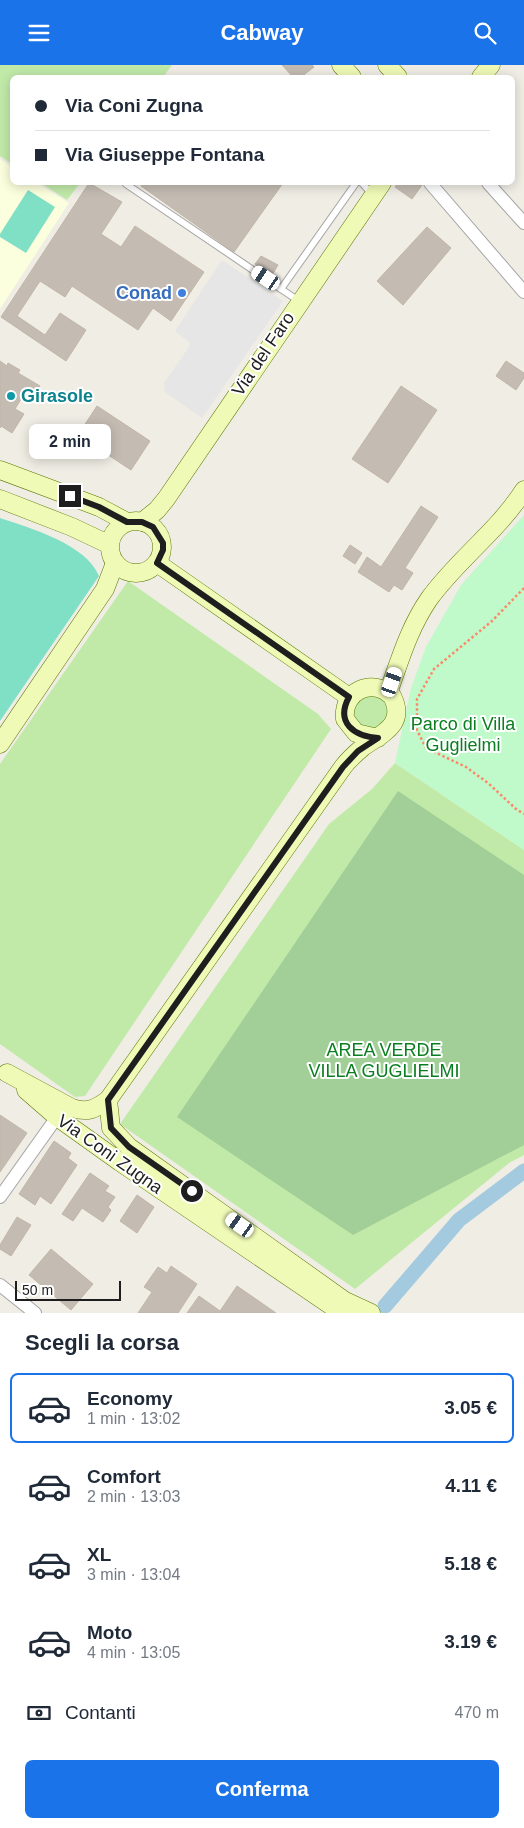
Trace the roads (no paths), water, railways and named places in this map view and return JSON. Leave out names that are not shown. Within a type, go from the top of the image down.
[{"type":"street","points":[[341,65],[350,75]]},
{"type":"street","points":[[387,65],[396,75]]},
{"type":"street","points":[[483,75],[491,65]]},
{"type":"street","points":[[432,185],[524,292]]},
{"type":"street","points":[[490,185],[524,223]]},
{"type":"street","name":"Via del Faro","points":[[135,522],[162,505],[300,301],[372,187]]},
{"type":"street","points":[[0,470],[135,522],[153,527],[161,538],[163,550],[157,563],[145,571],[136,573],[127,571],[115,563],[110,554],[108,544],[117,528],[135,522]]},
{"type":"street","points":[[388,693],[406,640],[424,608],[443,582],[500,521],[524,490]]},
{"type":"street","points":[[0,499],[64,523],[108,544]]},
{"type":"street","points":[[0,744],[106,589],[115,563]]},
{"type":"street","points":[[157,563],[349,697]]},
{"type":"street","points":[[108,1100],[343,767],[358,751],[378,738],[389,729],[396,714],[394,701],[388,693],[378,688],[367,687],[356,691],[349,697],[344,713],[349,727],[360,735],[378,738]]},
{"type":"street","name":"Via Coni Zugna","points":[[4,1071],[72,1108],[83,1111],[92,1110],[108,1100],[111,1128],[129,1147],[345,1301],[371,1313]]},
{"type":"street","name":"Via Coni Zugna","points":[[4,1071],[57,1117],[342,1313]]},
{"type":"street","points":[[0,1197],[57,1117]]},
{"type":"street","points":[[0,1285],[36,1313]]},
{"type":"lane","points":[[127,185],[300,301]]},
{"type":"lane","points":[[281,289],[355,185]]},
{"type":"waterway","points":[[385,1306],[459,1220],[524,1171]]},
{"type":"place","name":"Conad","points":[[182,293]]},
{"type":"place","name":"Girasole","points":[[11,396]]},
{"type":"park label","name":"Parco di Villa Guglielmi","points":[[463,734]]},
{"type":"park label","name":"AREA VERDE VILLA GUGLIELMI","points":[[384,1060]]}]
